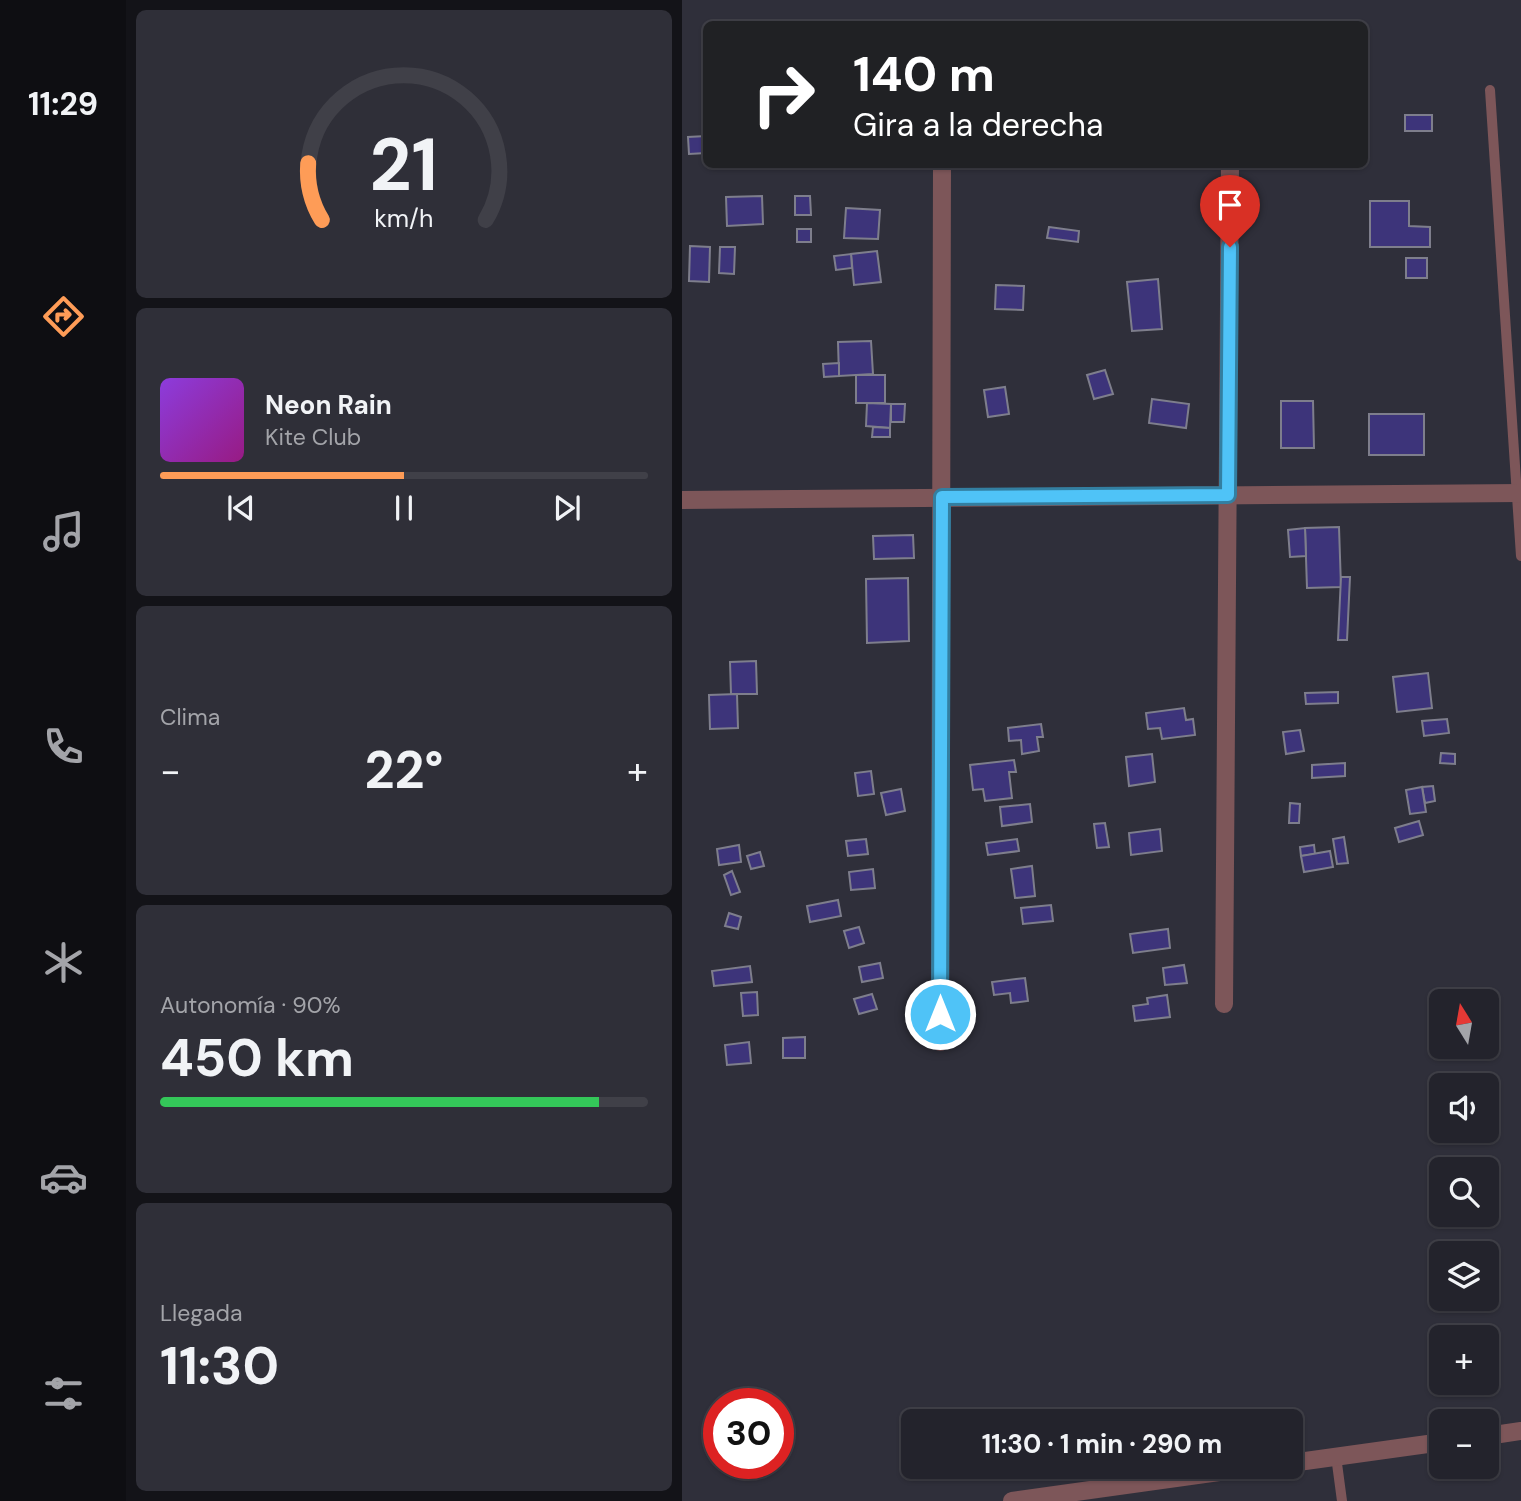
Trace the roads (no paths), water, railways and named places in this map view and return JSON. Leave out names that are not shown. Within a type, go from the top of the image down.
[{"type":"street","points":[[940,1042],[942,168]]},
{"type":"street","points":[[1224,1004],[1230,168]]},
{"type":"street","points":[[682,500],[1518,493]]},
{"type":"street","points":[[1499,1434],[1520,1431]]},
{"type":"street","points":[[1303,1460],[1429,1444]]},
{"type":"street","points":[[1012,1501],[1053,1498],[1177,1479]]},
{"type":"lane","points":[[1490,90],[1520,556]]},
{"type":"lane","points":[[1336,1456],[1342,1501]]}]
